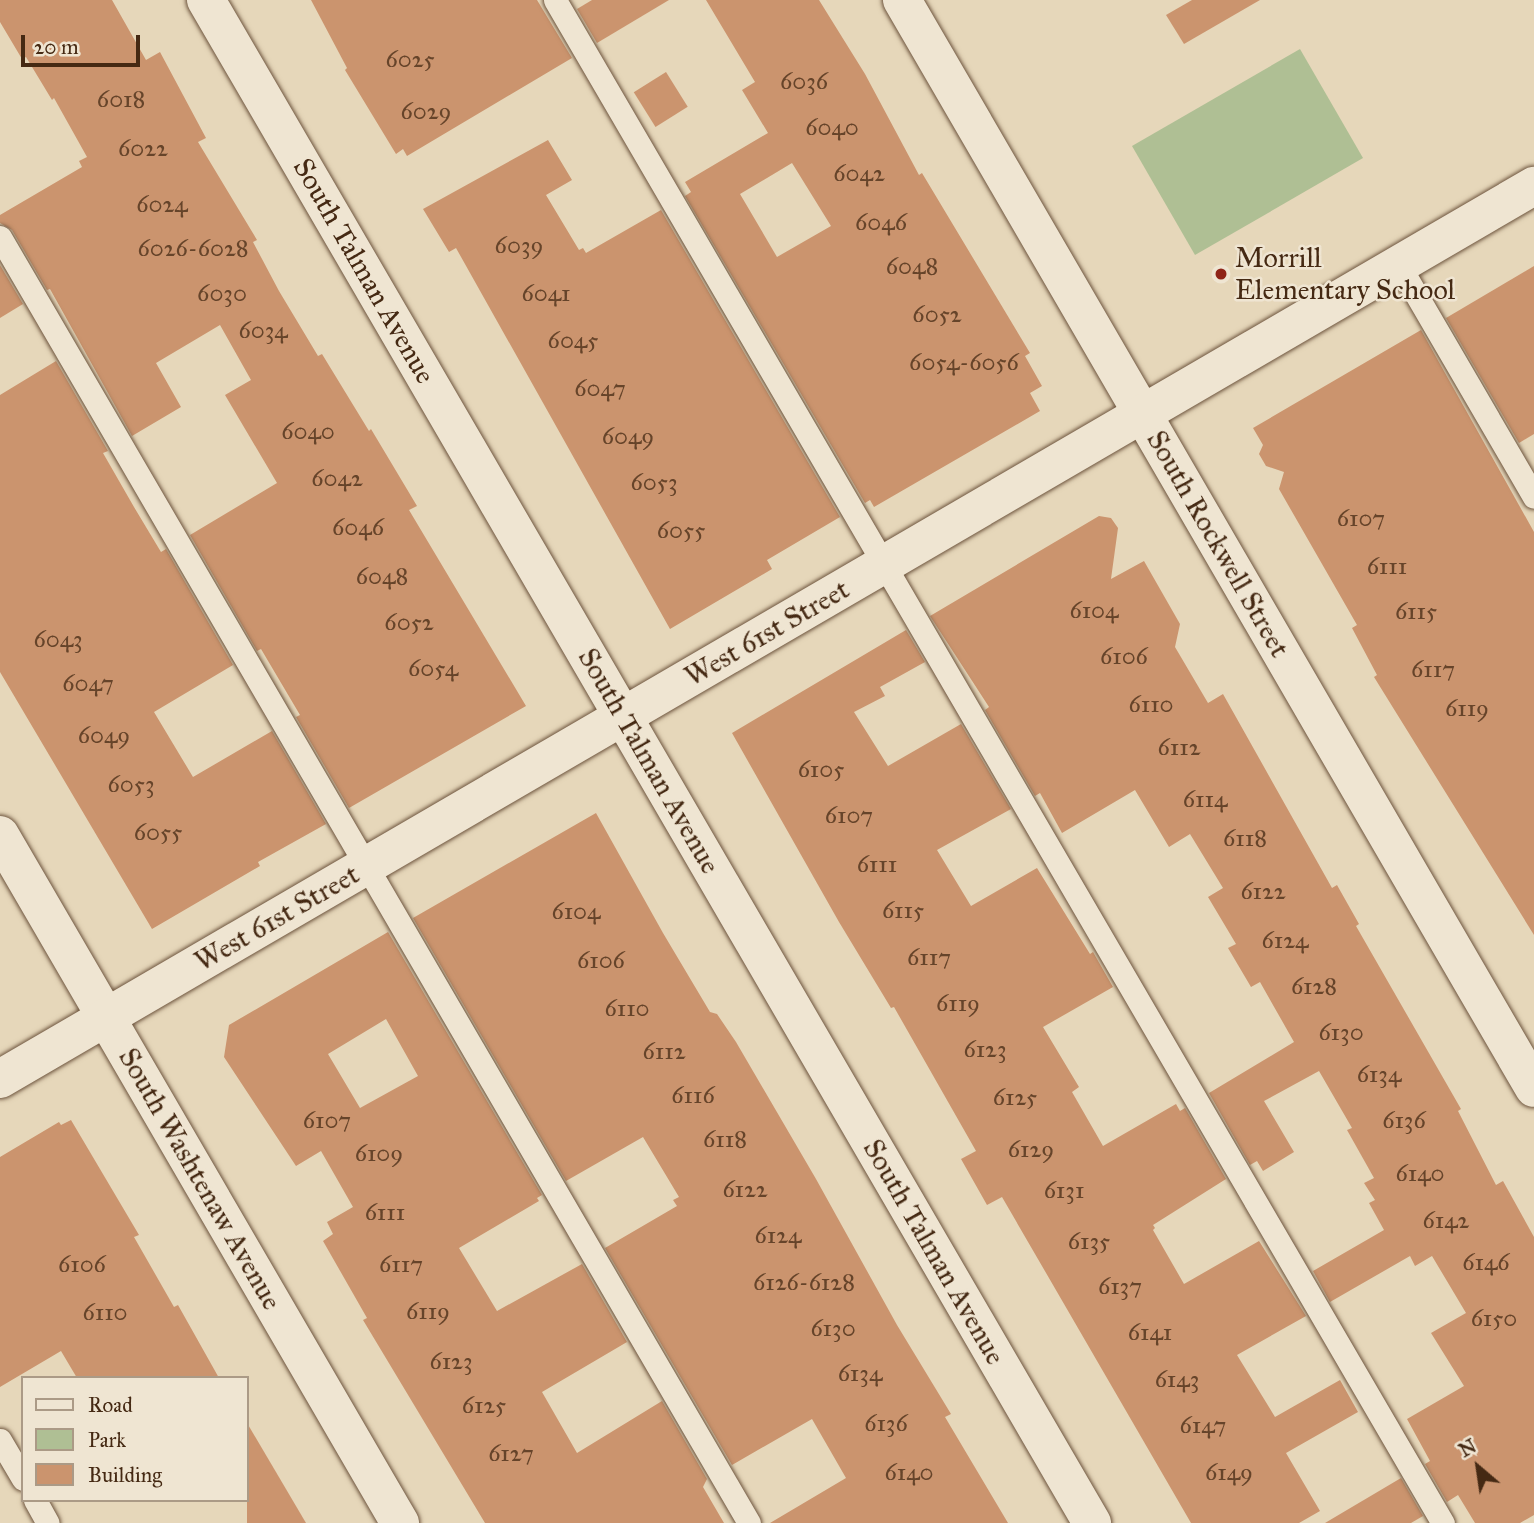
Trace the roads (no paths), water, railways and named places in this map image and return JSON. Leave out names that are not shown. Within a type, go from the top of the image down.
[{"type":"street","name":"South Talman Avenue","points":[[206,0],[1092,1523]]},
{"type":"street","name":"South Rockwell Street","points":[[902,0],[1534,1088]]},
{"type":"street","name":"West 61st Street","points":[[0,1079],[1534,186]]},
{"type":"street","name":"South Washtenaw Avenue","points":[[0,835],[400,1523]]},
{"type":"lane","points":[[555,0],[1443,1523]]},
{"type":"lane","points":[[0,237],[749,1523]]},
{"type":"lane","points":[[1399,265],[1534,497]]},
{"type":"lane","points":[[0,1440],[21,1476]]},
{"type":"lane","points":[[36,1502],[48,1523]]},
{"type":"place","name":"Morrill Elementary School","points":[[1221,274]]}]
